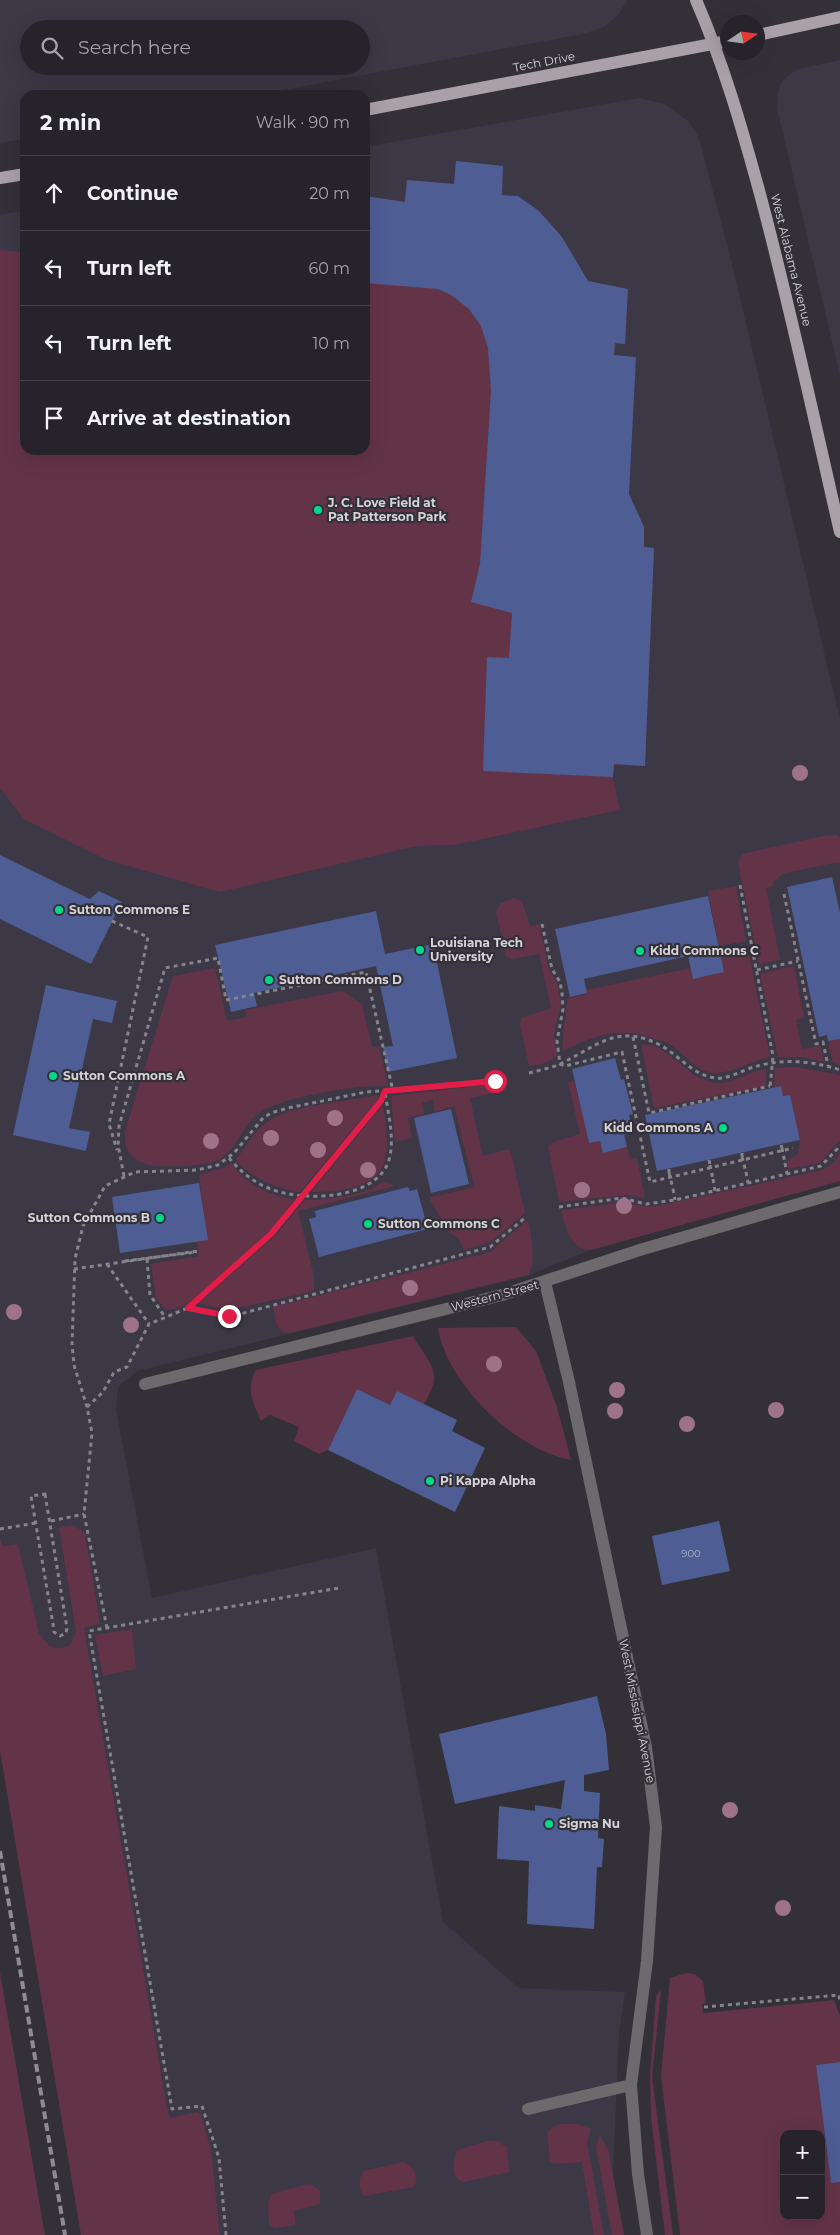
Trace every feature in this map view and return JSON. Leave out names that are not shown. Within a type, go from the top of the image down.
[{"type":"main road","name":"West Alabama Avenue","points":[[696,0],[720,40]]},
{"type":"main road","points":[[765,34],[840,18]]},
{"type":"main road","name":"Tech Drive","points":[[370,109],[720,42]]},
{"type":"main road","name":"West Alabama Avenue","points":[[726,60],[777,258],[840,532]]},
{"type":"main road","points":[[0,178],[20,175]]},
{"type":"street","name":"Western Street","points":[[145,1384],[502,1295],[643,1249],[840,1192]]},
{"type":"street","name":"West Mississippi Avenue","points":[[545,1282],[569,1382],[646,1747],[656,1827],[647,1961],[631,2085],[638,2174],[647,2235]]},
{"type":"street","points":[[528,2109],[631,2085]]},
{"type":"path","points":[[633,1037],[649,1113],[770,1088],[773,1056],[740,885]]},
{"type":"path","points":[[784,894],[816,1044],[823,1042],[828,1066]]},
{"type":"path","points":[[112,921],[148,937],[109,1124],[124,1176]]},
{"type":"path","points":[[542,924],[552,968],[560,982],[562,993],[563,1009],[557,1041],[560,1064]]},
{"type":"path","points":[[119,1158],[119,1126],[165,968],[218,958],[226,1000],[366,972],[393,1091]]},
{"type":"path","points":[[757,970],[798,961]]},
{"type":"path","points":[[529,1073],[560,1064],[595,1044],[613,1038],[633,1037],[659,1044],[672,1051],[695,1071],[716,1078],[772,1063],[799,1061],[840,1070]]},
{"type":"path","points":[[560,1064],[565,1066],[622,1052],[650,1182],[793,1148]]},
{"type":"path","points":[[107,1628],[84,1514],[92,1433],[87,1407],[74,1365],[72,1344],[74,1269],[83,1226],[91,1208],[105,1186],[124,1176],[144,1171],[197,1170],[218,1165],[229,1158],[263,1118],[271,1112],[366,1092],[495,1081]]},
{"type":"path","points":[[87,1407],[103,1392],[114,1372],[127,1367],[149,1324],[188,1308],[271,1234],[381,1101],[385,1091]]},
{"type":"path","points":[[229,1158],[239,1169],[260,1184],[292,1196],[329,1195],[361,1189],[372,1184],[380,1176],[389,1160],[391,1152],[385,1091]]},
{"type":"path","points":[[781,1145],[787,1174]]},
{"type":"path","points":[[559,1207],[622,1198],[646,1204],[675,1200],[820,1166],[840,1146]]},
{"type":"path","points":[[742,1153],[748,1183]]},
{"type":"path","points":[[709,1160],[715,1191]]},
{"type":"path","points":[[669,1169],[675,1200]]},
{"type":"path","points":[[188,1308],[229,1316],[480,1250],[490,1247],[526,1216]]},
{"type":"path","points":[[74,1269],[107,1264],[197,1252],[147,1261],[125,1261]]},
{"type":"path","points":[[147,1261],[150,1295],[165,1317]]},
{"type":"path","points":[[107,1264],[149,1324]]},
{"type":"path","points":[[45,1494],[68,1628],[66,1633],[60,1636],[54,1632],[36,1523],[31,1496],[45,1494]]},
{"type":"path","points":[[51,1521],[84,1514]]},
{"type":"path","points":[[0,1529],[36,1523]]},
{"type":"path","points":[[226,2235],[219,2158],[202,2106],[172,2109],[89,1632],[339,1588]]},
{"type":"path","points":[[704,2007],[840,1995],[840,2001]]},
{"type":"shaded area","points":[[0,0],[628,0],[617,16],[604,27],[583,34],[370,74],[370,20],[20,20],[20,75],[363,75],[283,90],[20,90],[20,140],[0,143]]},
{"type":"shaded area","points":[[840,60],[840,375],[777,108],[781,83],[788,76],[798,69]]},
{"type":"shaded area","name":"Louisiana Tech University","points":[[639,98],[664,104],[688,121],[697,134],[732,264],[840,719],[840,1181],[591,1250],[529,1275],[507,1281],[137,1371],[118,1387],[116,1409],[152,1598],[376,1548],[443,1922],[519,1988],[625,1992],[619,2034],[613,2174],[624,2235],[130,2235],[0,1537],[0,215],[20,211],[20,455],[370,455],[370,146]]},
{"type":"shaded area","name":"J. C. Love Field at Pat Patterson Park","points":[[456,161],[503,166],[502,195],[539,211],[562,237],[588,281],[628,289],[625,344],[616,343],[614,355],[629,494],[644,547],[654,548],[645,766],[614,765],[613,777],[620,810],[454,845],[416,846],[220,892],[107,860],[24,819],[0,788],[0,250],[20,252],[20,455],[370,455],[370,197],[404,202],[407,180],[454,184]]},
{"type":"shaded area","points":[[836,835],[840,837],[840,866],[839,862],[785,873],[774,881],[773,887],[766,888],[780,960],[759,964],[738,863],[742,854],[823,836]]},
{"type":"shaded area","points":[[736,886],[746,941],[719,946],[708,891]]},
{"type":"shaded area","points":[[514,898],[522,901],[530,926],[539,924],[549,970],[557,983],[561,1003],[554,1034],[557,1056],[542,1064],[529,1066],[520,1025],[521,1018],[551,1008],[539,954],[511,959],[506,956],[496,911],[501,903]]},
{"type":"shaded area","points":[[748,950],[770,1057],[721,1073],[708,1072],[697,1067],[669,1044],[630,1033],[608,1034],[563,1051],[567,999],[587,994],[586,990],[691,968],[693,979],[724,972],[720,955]]},
{"type":"shaded area","points":[[794,966],[804,1018],[796,1020],[802,1049],[820,1046],[824,1062],[802,1057],[778,1057],[760,974]]},
{"type":"shaded area","points":[[215,968],[227,1021],[247,1017],[245,1010],[342,991],[362,1004],[372,1047],[379,1046],[388,1086],[360,1087],[305,1096],[273,1106],[262,1111],[250,1122],[226,1154],[210,1163],[189,1166],[159,1166],[142,1163],[134,1158],[126,1144],[125,1132],[173,976]]},
{"type":"shaded area","points":[[840,1039],[840,1065],[833,1062],[828,1041]]},
{"type":"shaded area","points":[[641,1044],[661,1050],[696,1076],[717,1083],[729,1082],[766,1069],[766,1086],[654,1108]]},
{"type":"shaded area","points":[[796,1067],[840,1075],[840,1140],[820,1163],[788,1169],[787,1160],[798,1154],[800,1140],[790,1095],[783,1096],[780,1086],[774,1087],[775,1068]]},
{"type":"shaded area","points":[[574,1081],[589,1143],[600,1141],[604,1153],[627,1147],[630,1160],[637,1158],[645,1198],[627,1195],[559,1202],[548,1146],[556,1141],[580,1134],[568,1082]]},
{"type":"shaded area","points":[[497,1084],[494,1093],[470,1098],[483,1156],[510,1149],[525,1213],[491,1242],[464,1250],[458,1238],[449,1232],[429,1198],[474,1187],[454,1106],[435,1112],[433,1100],[422,1103],[424,1114],[408,1118],[412,1138],[395,1142],[391,1096]]},
{"type":"shaded area","points":[[378,1095],[377,1100],[300,1192],[283,1189],[265,1182],[241,1166],[236,1159],[266,1122],[282,1114],[308,1107]]},
{"type":"shaded area","points":[[383,1105],[387,1149],[383,1167],[368,1182],[357,1186],[334,1191],[311,1192]]},
{"type":"shaded area","points":[[840,1153],[840,1181],[591,1250],[578,1247],[570,1237],[561,1210],[618,1203],[657,1206],[822,1170],[833,1163]]},
{"type":"shaded area","points":[[231,1163],[244,1178],[258,1188],[294,1200],[270,1231],[189,1303],[176,1309],[166,1310],[156,1298],[151,1264],[199,1256],[197,1241],[207,1239],[199,1175],[223,1168]]},
{"type":"shaded area","points":[[383,1181],[395,1186],[298,1211],[314,1276],[314,1291],[229,1310],[199,1303],[275,1236],[305,1200],[335,1198],[358,1193],[369,1190]]},
{"type":"shaded area","points":[[528,1220],[533,1255],[529,1275],[290,1333],[281,1331],[277,1325],[273,1307],[483,1254],[491,1251]]},
{"type":"shaded area","points":[[516,1327],[536,1351],[557,1407],[571,1460],[550,1454],[528,1443],[507,1429],[487,1411],[469,1392],[455,1371],[444,1349],[438,1328]]},
{"type":"shaded area","points":[[413,1336],[433,1369],[433,1383],[424,1404],[390,1405],[357,1389],[328,1450],[319,1454],[294,1441],[299,1427],[270,1415],[261,1421],[251,1396],[251,1383],[256,1370]]},
{"type":"shaded area","points":[[73,1525],[85,1533],[100,1624],[84,1628],[168,2113],[170,2118],[198,2112],[201,2115],[211,2150],[220,2235],[81,2235],[0,1750],[0,1537],[2,1546],[18,1544],[39,1633],[49,1645],[60,1648],[70,1645],[76,1631],[59,1527]]},
{"type":"shaded area","points":[[132,1629],[136,1669],[103,1676],[95,1635]]},
{"type":"shaded area","points":[[0,1972],[45,2235],[0,2235]]},
{"type":"shaded area","points":[[686,1973],[695,1974],[703,1981],[706,2003],[702,2004],[703,2013],[834,2000],[840,2016],[840,2062],[816,2065],[824,2130],[780,2130],[780,2220],[825,2220],[825,2136],[831,2183],[840,2182],[840,2235],[680,2235],[661,2076],[670,1978]]},
{"type":"shaded area","points":[[661,1990],[652,2077],[673,2235],[665,2235],[651,2117],[650,2077],[656,1996]]},
{"type":"shaded area","points":[[560,2124],[578,2124],[591,2129],[587,2143],[604,2235],[594,2235],[582,2162],[554,2164],[550,2161],[547,2133],[551,2128]]},
{"type":"shaded area","points":[[600,2135],[609,2153],[624,2235],[612,2235],[596,2147]]},
{"type":"shaded area","points":[[487,2141],[498,2141],[507,2148],[509,2172],[464,2182],[456,2177],[454,2159],[457,2150]]},
{"type":"shaded area","points":[[403,2162],[413,2169],[416,2175],[414,2187],[364,2196],[359,2184],[364,2171]]},
{"type":"shaded area","points":[[308,2184],[313,2185],[320,2191],[320,2204],[294,2211],[296,2225],[275,2228],[269,2225],[268,2203],[271,2194]]},
{"type":"building","points":[[456,161],[503,166],[502,195],[518,196],[539,211],[562,237],[588,281],[628,289],[625,344],[615,343],[614,355],[636,357],[629,494],[644,527],[644,547],[654,548],[645,766],[614,764],[613,777],[483,771],[487,657],[509,658],[512,613],[471,602],[480,564],[491,391],[488,348],[481,326],[469,309],[451,295],[438,289],[370,283],[370,197],[405,202],[407,180],[454,184]]},
{"type":"building","name":"Sutton Commons E","points":[[0,855],[90,899],[99,891],[122,902],[91,964],[0,919]]},
{"type":"building","points":[[832,877],[840,913],[840,1039],[828,1041],[827,1035],[819,1037],[787,887]]},
{"type":"building","name":"Kidd Commons C","points":[[708,896],[724,972],[693,979],[688,956],[584,979],[587,993],[570,997],[555,929]]},
{"type":"building","name":"Sutton Commons D","points":[[376,911],[385,954],[433,944],[457,1058],[388,1072],[383,1047],[393,1046],[376,966],[254,993],[257,1006],[231,1012],[215,945]]},
{"type":"building","name":"Sutton Commons A","points":[[46,985],[117,1001],[112,1023],[93,1019],[69,1128],[90,1132],[86,1151],[13,1135]]},
{"type":"building","name":"Kidd Commons A","points":[[615,1058],[621,1080],[624,1079],[633,1114],[629,1115],[633,1133],[624,1135],[627,1147],[603,1153],[600,1141],[589,1143],[572,1069]]},
{"type":"building","name":"Kidd Commons A","points":[[781,1086],[783,1096],[790,1095],[800,1140],[657,1171],[645,1115]]},
{"type":"building","name":"Sutton Commons C","points":[[451,1109],[469,1184],[431,1193],[414,1118]]},
{"type":"building","name":"Sutton Commons B","points":[[199,1183],[208,1240],[120,1253],[112,1197]]},
{"type":"building","name":"Sutton Commons C","points":[[408,1187],[410,1191],[417,1189],[428,1229],[319,1257],[309,1219],[316,1217],[315,1211]]},
{"type":"building","name":"Pi Kappa Alpha","points":[[357,1389],[390,1405],[397,1391],[457,1420],[452,1431],[485,1448],[455,1512],[328,1450]]},
{"type":"building","points":[[719,1521],[730,1571],[662,1585],[652,1536]]},
{"type":"building","name":"Sigma Nu","points":[[597,1696],[606,1734],[609,1770],[584,1775],[584,1791],[600,1793],[598,1838],[604,1839],[602,1867],[597,1867],[594,1929],[527,1924],[529,1861],[497,1859],[499,1806],[535,1811],[535,1805],[561,1809],[565,1780],[455,1804],[439,1734]]},
{"type":"building","points":[[840,2062],[840,2182],[831,2183],[816,2065]]},
{"type":"railway","points":[[0,1851],[65,2235]]},
{"type":"place","name":"J. C. Love Field at Pat Patterson Park","points":[[318,510]]},
{"type":"place","name":"Sutton Commons E","points":[[59,910]]},
{"type":"place","name":"Louisiana Tech University","points":[[420,950]]},
{"type":"place","name":"Kidd Commons C","points":[[640,951]]},
{"type":"place","name":"Sutton Commons D","points":[[269,980]]},
{"type":"place","name":"Sutton Commons A","points":[[53,1076]]},
{"type":"place","name":"Kidd Commons A","points":[[723,1128]]},
{"type":"place","name":"Sutton Commons B","points":[[160,1218]]},
{"type":"place","name":"Sutton Commons C","points":[[368,1224]]},
{"type":"place","name":"Pi Kappa Alpha","points":[[430,1481]]},
{"type":"place","name":"Sigma Nu","points":[[549,1824]]},
{"type":"route","points":[[229,1316],[188,1308],[271,1234],[381,1101],[385,1091],[495,1081]]}]
